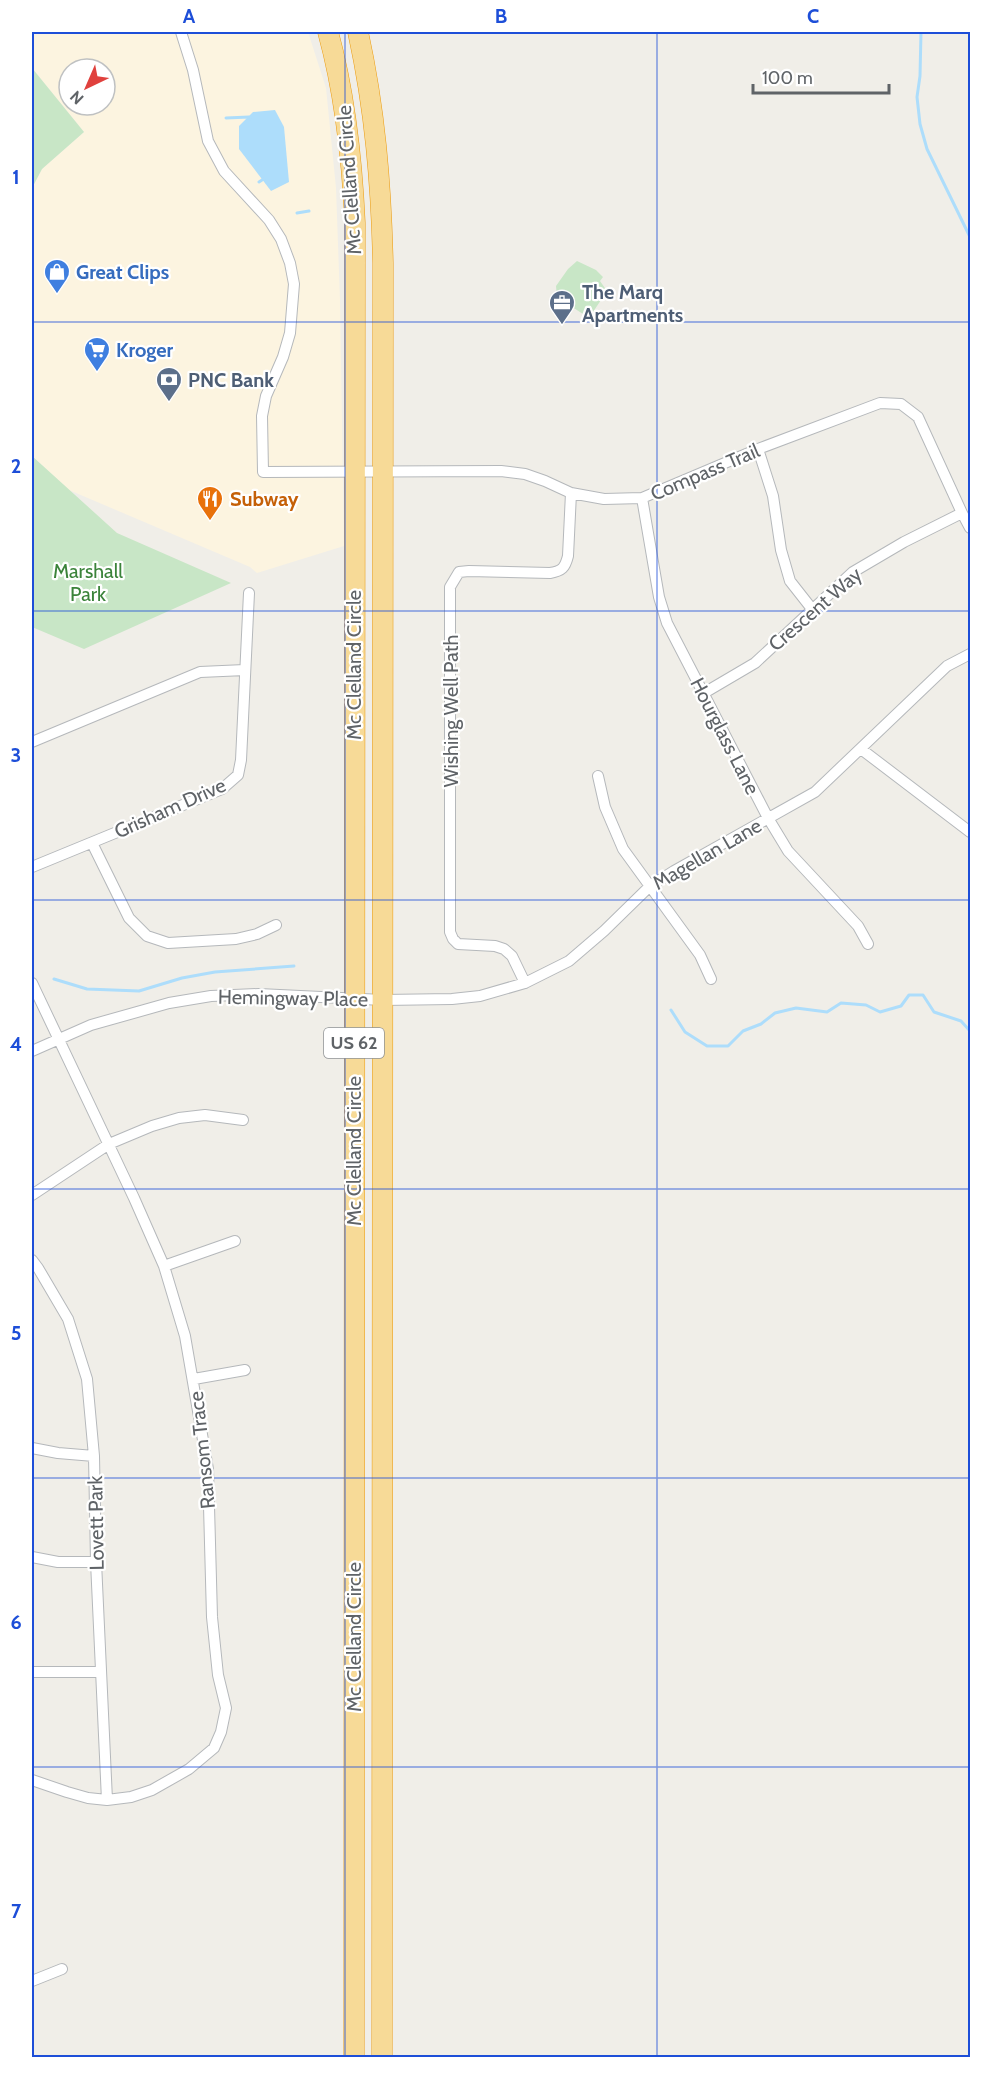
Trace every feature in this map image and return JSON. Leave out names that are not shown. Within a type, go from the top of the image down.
[{"type":"highway","name":"Mc Clelland Circle","points":[[328,32],[345,113],[355,223],[354,2058]]},
{"type":"highway","name":"Mc Clelland Circle","points":[[358,32],[373,107],[381,180],[384,315],[382,2058]]},
{"type":"street","name":"Compass Trail","points":[[181,32],[195,78],[208,141],[225,171],[270,220],[281,239],[290,263],[294,284],[290,333],[283,357],[266,396],[262,416],[263,472],[501,471],[525,474],[571,493],[604,499],[642,498],[758,449],[880,403],[901,404],[918,417],[962,513]]},
{"type":"street","points":[[758,449],[773,496],[781,550],[790,581],[812,609]]},
{"type":"street","name":"Wishing Well Path","points":[[525,983],[512,956],[504,949],[495,946],[458,944],[450,932],[450,587],[459,572],[550,573],[560,571],[566,565],[568,556],[571,493]]},
{"type":"street","name":"Hourglass Lane","points":[[642,498],[658,597],[667,623],[768,818],[788,851],[858,926],[868,944]]},
{"type":"street","points":[[962,513],[970,528]]},
{"type":"street","name":"Crescent Way","points":[[704,693],[755,663],[853,572],[903,542],[962,513]]},
{"type":"street","name":"Grisham Drive","points":[[32,867],[222,789],[238,776],[241,760],[249,593]]},
{"type":"street","name":"Magellan Lane","points":[[383,1000],[452,999],[480,996],[525,983],[569,961],[649,887],[816,792],[913,696],[947,666],[970,654]]},
{"type":"street","points":[[32,742],[200,672],[245,670]]},
{"type":"street","points":[[861,749],[970,832]]},
{"type":"street","points":[[598,776],[605,807],[623,849],[700,955],[711,979]]},
{"type":"street","points":[[92,843],[129,918],[147,936],[168,943],[236,939],[257,934],[276,925]]},
{"type":"street","name":"Ransom Trace","points":[[32,983],[164,1266],[185,1336],[208,1469],[212,1617],[218,1674],[226,1708],[221,1732],[213,1748],[189,1769],[152,1790],[131,1797],[107,1800],[88,1798],[32,1780]]},
{"type":"street","name":"Hemingway Place","points":[[32,1051],[91,1025],[127,1014],[169,1003],[212,996],[259,994],[383,1000]]},
{"type":"street","points":[[32,1195],[109,1144],[152,1126],[178,1118],[205,1115],[243,1120]]},
{"type":"street","points":[[164,1266],[235,1241]]},
{"type":"street","name":"Lovett Park","points":[[32,1260],[68,1320],[87,1379],[94,1456],[96,1562],[107,1800]]},
{"type":"street","points":[[194,1379],[245,1370]]},
{"type":"street","points":[[32,1448],[94,1456]]},
{"type":"street","points":[[32,1557],[58,1563],[96,1562]]},
{"type":"street","points":[[32,1672],[102,1672]]},
{"type":"street","points":[[32,1981],[62,1969]]},
{"type":"shaded area","points":[[32,32],[308,32],[326,88],[336,188],[344,546],[257,573],[250,567],[69,490],[32,456],[32,188],[42,169],[84,132],[72,117],[117,117],[117,57],[57,57],[57,99],[32,68]]},
{"type":"green space","points":[[32,68],[57,99],[57,117],[72,117],[84,132],[42,169],[32,188]]},
{"type":"green space","points":[[577,261],[596,270],[603,277],[600,281],[607,291],[593,312],[586,316],[557,297],[556,286]]},
{"type":"green space","name":"Marshall Park","points":[[32,456],[117,533],[231,583],[84,649],[32,627]]},
{"type":"water","points":[[275,110],[284,127],[289,182],[271,191],[239,149],[239,126],[253,112]]},
{"type":"waterway","points":[[921,32],[917,97],[920,124],[927,149],[970,237]]},
{"type":"waterway","points":[[226,118],[249,117],[250,119]]},
{"type":"waterway","points":[[259,182],[265,178]]},
{"type":"waterway","points":[[297,213],[309,211]]},
{"type":"waterway","points":[[54,979],[87,989],[139,991],[182,978],[215,972],[294,966]]},
{"type":"waterway","points":[[671,1010],[685,1032],[707,1046],[728,1046],[743,1031],[761,1024],[775,1013],[796,1008],[827,1012],[841,1003],[866,1005],[880,1012],[901,1006],[909,995],[923,995],[934,1012],[961,1021],[970,1031]]},
{"type":"place","name":"Great Clips","points":[[57,295]]},
{"type":"place","name":"The Marq Apartments","points":[[562,326]]},
{"type":"place","name":"Kroger","points":[[97,373]]},
{"type":"place","name":"PNC Bank","points":[[169,403]]},
{"type":"place","name":"Subway","points":[[210,522]]}]
